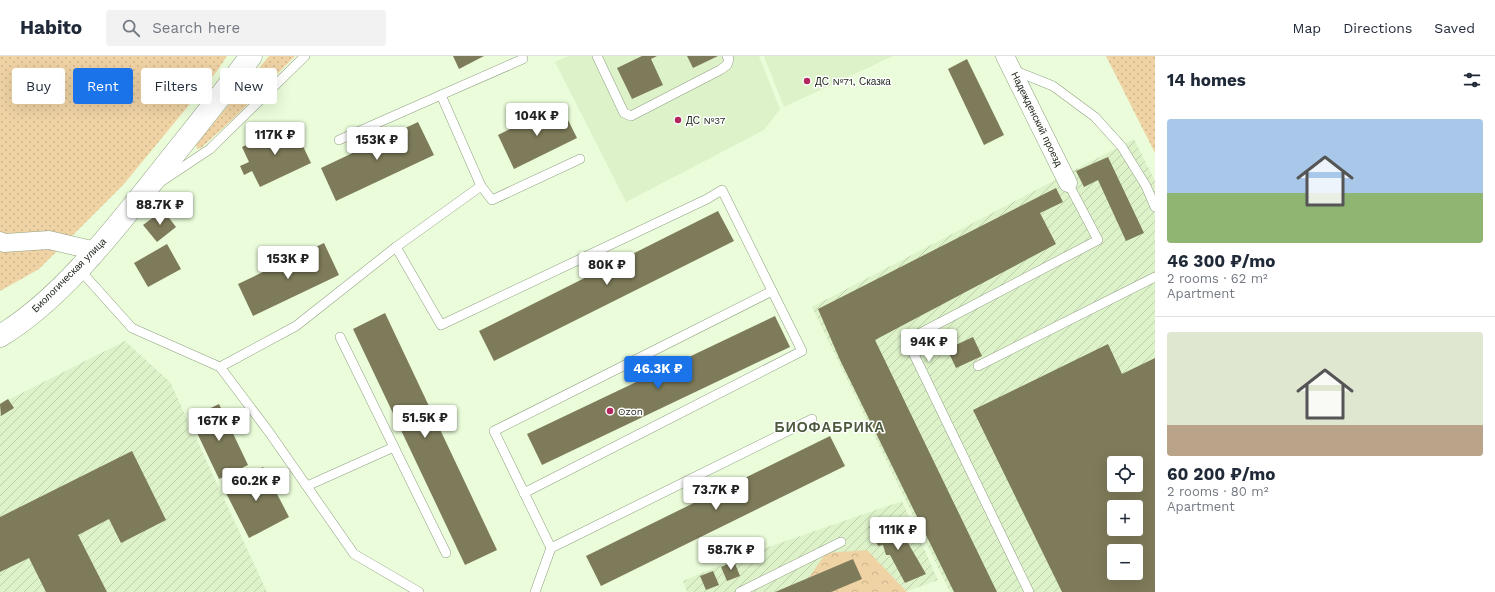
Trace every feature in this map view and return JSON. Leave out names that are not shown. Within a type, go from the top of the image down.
[{"type":"street","name":"Биологическая улица","points":[[0,336],[16,326],[32,312],[96,250],[251,56]]},
{"type":"street","name":"Надежденский проезд","points":[[1008,63],[1068,183]]},
{"type":"street","points":[[0,241],[4,243],[49,240],[96,250]]},
{"type":"lane","points":[[141,195],[210,149],[305,56]]},
{"type":"lane","points":[[597,56],[624,113],[631,116],[720,70],[727,65],[729,60],[727,56]]},
{"type":"lane","points":[[339,140],[522,59]]},
{"type":"lane","points":[[1008,63],[1052,86],[1095,118],[1122,147],[1146,186],[1155,207]]},
{"type":"lane","points":[[441,95],[481,186],[492,200],[580,159]]},
{"type":"lane","points":[[1029,592],[907,340],[1098,240],[1068,183]]},
{"type":"lane","points":[[220,367],[296,326],[396,247],[481,186]]},
{"type":"lane","points":[[396,247],[441,325],[707,199],[722,190],[802,351],[524,493]]},
{"type":"lane","points":[[78,268],[132,328],[220,367],[307,486],[354,554],[419,592]]},
{"type":"lane","points":[[978,366],[1155,277]]},
{"type":"lane","points":[[551,548],[494,431],[772,291]]},
{"type":"lane","points":[[340,337],[446,553]]},
{"type":"lane","points":[[535,592],[551,548],[812,419]]},
{"type":"lane","points":[[307,486],[394,448]]},
{"type":"lane","points":[[740,592],[841,542]]},
{"type":"shaded area","name":"ДС №37","points":[[568,56],[759,56],[780,109],[764,130],[626,202],[555,62]]},
{"type":"shaded area","name":"ДС №71, Сказка","points":[[764,56],[893,56],[784,107]]},
{"type":"shaded area","points":[[1134,139],[1155,181],[1155,592],[950,592],[812,307]]},
{"type":"shaded area","points":[[125,341],[170,382],[267,592],[0,592],[0,404]]},
{"type":"shaded area","points":[[902,501],[938,580],[905,592],[687,592],[683,581],[742,556]]},
{"type":"green space","points":[[0,56],[227,56],[212,77],[212,68],[141,68],[141,104],[190,104],[123,185],[39,269],[0,291]]},
{"type":"green space","points":[[269,56],[295,56],[277,74],[277,68],[259,68]]},
{"type":"green space","points":[[1106,56],[1155,56],[1155,153]]},
{"type":"green space","points":[[229,104],[248,104],[201,148],[197,149],[196,144]]},
{"type":"green space","points":[[867,550],[907,592],[799,592],[826,553]]},
{"type":"building","points":[[453,56],[484,56],[459,69]]},
{"type":"building","points":[[642,56],[657,56],[651,59],[663,85],[632,99],[617,68]]},
{"type":"building","points":[[687,56],[718,56],[693,68]]},
{"type":"building","points":[[967,59],[1004,135],[984,145],[948,69]]},
{"type":"building","points":[[560,104],[577,138],[514,169],[498,135]]},
{"type":"building","points":[[418,122],[434,155],[336,201],[321,168]]},
{"type":"building","points":[[292,123],[311,163],[260,187],[252,171],[244,175],[240,166],[249,162],[242,147]]},
{"type":"building","points":[[1108,157],[1144,233],[1126,241],[1098,180],[1084,187],[1076,171]]},
{"type":"building","points":[[1056,188],[1063,202],[1040,213],[1056,244],[875,340],[997,592],[954,592],[840,360],[818,309]]},
{"type":"building","points":[[163,210],[176,227],[157,242],[143,225]]},
{"type":"building","points":[[718,211],[734,241],[494,361],[479,331]]},
{"type":"building","points":[[324,243],[339,275],[253,316],[238,284]]},
{"type":"building","points":[[167,244],[181,269],[148,287],[134,263]]},
{"type":"building","points":[[385,313],[497,550],[465,565],[353,329]]},
{"type":"building","points":[[775,316],[790,347],[542,465],[527,434]]},
{"type":"building","points":[[973,337],[982,356],[956,368],[947,349]]},
{"type":"building","points":[[1108,344],[1122,374],[1155,358],[1155,592],[1062,592],[973,410]]},
{"type":"building","points":[[8,399],[14,408],[1,416],[0,404]]},
{"type":"building","points":[[219,404],[248,465],[219,479],[190,418]]},
{"type":"building","points":[[830,436],[845,466],[601,586],[586,556]]},
{"type":"building","points":[[132,451],[166,520],[121,543],[109,519],[78,535],[107,592],[46,592],[29,558],[0,572],[0,517]]},
{"type":"building","points":[[263,467],[289,517],[249,538],[223,487]]},
{"type":"building","points":[[887,519],[898,539],[904,536],[926,574],[905,583],[890,555],[886,555],[883,545],[878,546],[869,527]]},
{"type":"building","points":[[853,559],[862,579],[831,592],[775,592]]},
{"type":"building","points":[[734,561],[740,576],[727,581],[721,567]]},
{"type":"building","points":[[713,571],[719,585],[706,590],[700,576]]},
{"type":"place","name":"ДС №71, Сказка","points":[[807,81]]},
{"type":"place","name":"ДС №37","points":[[678,120]]},
{"type":"place","name":"Ozon","points":[[610,411]]},
{"type":"district","name":"БИОФАБРИКА","points":[[830,427]]}]
